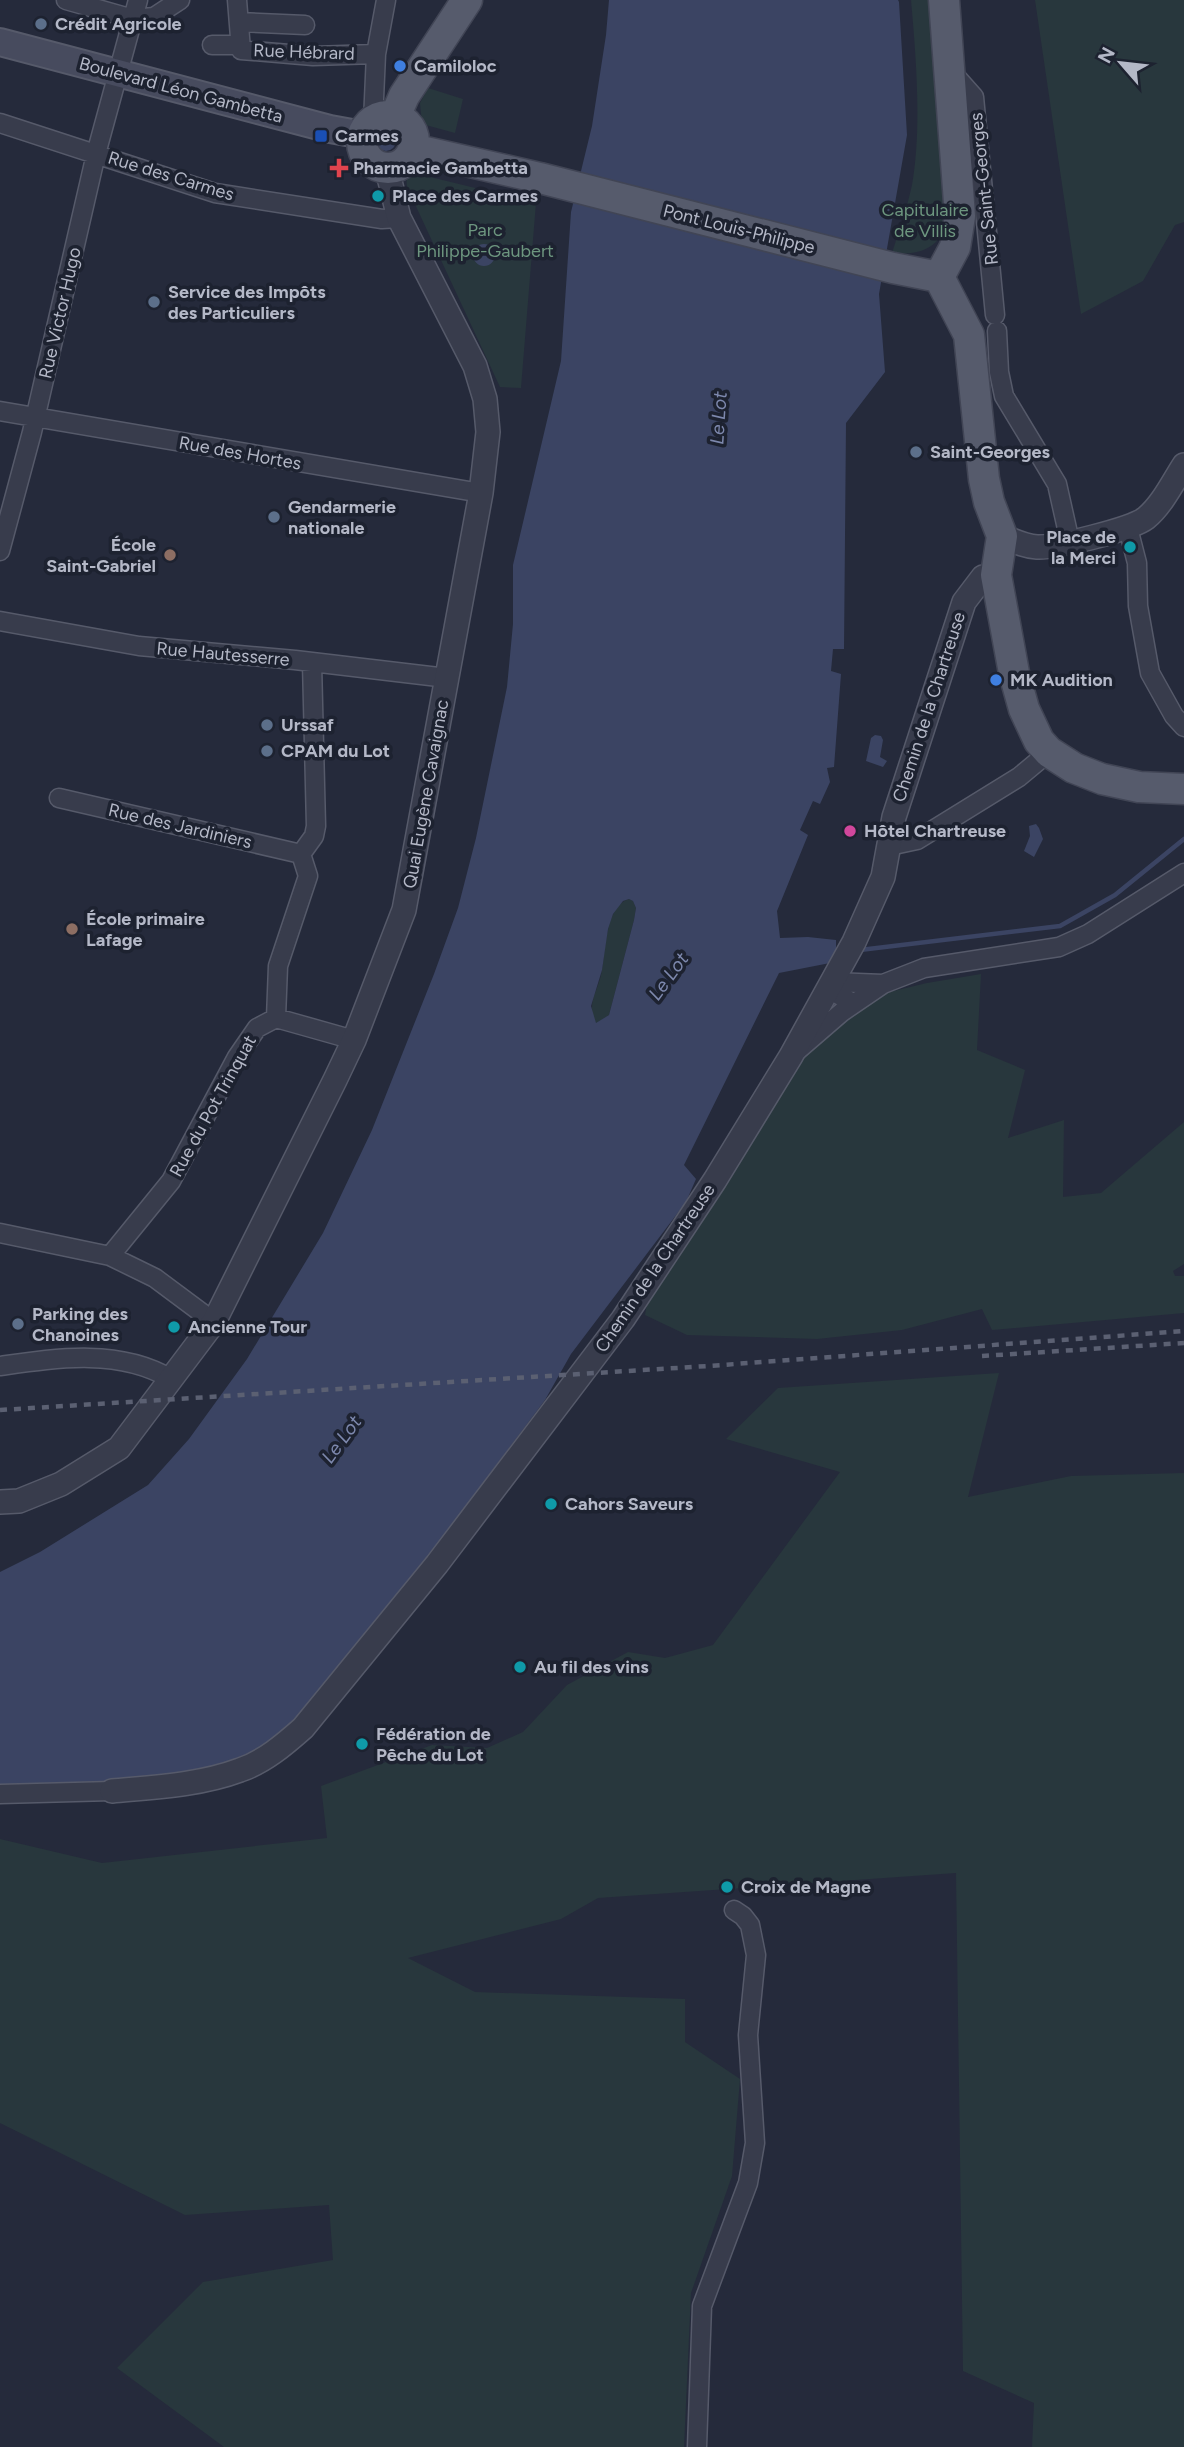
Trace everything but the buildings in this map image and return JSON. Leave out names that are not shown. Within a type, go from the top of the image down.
[{"type":"main road","points":[[377,124],[402,121],[412,134],[412,149],[404,162],[387,169],[374,164],[368,158],[362,143],[377,124],[404,96],[467,0]]},
{"type":"main road","name":"Rue Saint-Georges","points":[[939,277],[955,247],[960,216],[944,0]]},
{"type":"main road","name":"Boulevard Léon Gambetta","points":[[0,42],[330,129],[377,124]]},
{"type":"main road","name":"Pont Louis-Philippe","points":[[412,149],[540,178],[893,268],[939,277]]},
{"type":"main road","points":[[939,277],[969,335],[984,479],[989,502],[1002,536],[996,575],[1014,673],[1024,709],[1039,741],[1049,752],[1074,768],[1102,779],[1139,787],[1184,789]]},
{"type":"street","points":[[66,0],[154,17],[180,0]]},
{"type":"street","name":"Rue Victor Hugo","points":[[0,551],[36,417],[96,153],[119,74],[125,11],[138,0]]},
{"type":"street","name":"Rue Hébrard","points":[[237,0],[241,50],[313,56],[376,54]]},
{"type":"street","points":[[377,124],[376,54],[386,0]]},
{"type":"street","points":[[239,22],[305,25]]},
{"type":"street","points":[[212,45],[241,45]]},
{"type":"street","name":"Rue Saint-Georges","points":[[948,77],[958,79],[974,97],[999,372],[1004,396],[1058,484],[1070,542]]},
{"type":"street","name":"Rue des Carmes","points":[[0,123],[215,193],[382,219],[399,218]]},
{"type":"street","name":"Quai Eugène Cavaignac","points":[[0,1502],[19,1501],[61,1484],[119,1448],[214,1322],[354,1040],[404,910],[481,493],[488,432],[485,399],[475,366],[399,218],[387,169]]},
{"type":"street","name":"Rue des Hortes","points":[[0,411],[481,493]]},
{"type":"street","points":[[1002,536],[1020,544],[1041,547],[1128,528],[1146,518],[1184,465]]},
{"type":"street","points":[[1128,528],[1137,563],[1138,606],[1150,673],[1174,716],[1184,727]]},
{"type":"street","name":"Chemin de la Chartreuse","points":[[113,1791],[187,1783],[242,1770],[283,1746],[303,1728],[437,1564],[623,1318],[715,1180],[791,1056],[854,942],[883,877],[894,817],[964,602],[983,577],[996,575]]},
{"type":"street","name":"Rue Hautesserre","points":[[0,621],[139,646],[447,678]]},
{"type":"street","points":[[312,663],[316,826],[314,836],[301,854],[308,876],[278,966],[276,1018],[354,1040]]},
{"type":"street","points":[[889,846],[917,840],[1019,777],[1049,752]]},
{"type":"street","name":"Rue des Jardiniers","points":[[59,798],[301,854]]},
{"type":"street","points":[[791,1056],[853,1003],[883,984],[924,968],[1059,947],[1087,934],[1184,873]]},
{"type":"street","points":[[853,1003],[837,994],[836,975],[883,984]]},
{"type":"street","name":"Rue du Pot Trinquat","points":[[110,1256],[171,1181],[237,1057],[257,1028],[276,1018]]},
{"type":"street","points":[[0,1233],[110,1256],[155,1278],[214,1322]]},
{"type":"street","points":[[0,1366],[36,1361],[117,1359],[136,1363],[168,1383]]},
{"type":"street","points":[[0,1794],[113,1791]]},
{"type":"street","points":[[697,2447],[702,2306],[748,2183],[755,2143],[748,2035],[756,1955],[750,1925],[744,1916],[734,1910]]},
{"type":"green space","name":"Capitulaire de Villis","points":[[911,0],[933,0],[946,229],[930,247],[917,252],[892,253],[912,185],[917,140]]},
{"type":"green space","points":[[1035,0],[1184,0],[1184,222],[1175,225],[1143,281],[1081,314]]},
{"type":"green space","points":[[428,88],[463,99],[455,133],[422,124],[420,103]]},
{"type":"green space","name":"Parc Philippe-Gaubert","points":[[414,173],[536,203],[521,388],[500,387],[407,187],[408,178]]},
{"type":"green space","points":[[629,899],[636,908],[634,920],[609,1015],[596,1024],[592,1003],[601,975],[610,921],[621,903]]},
{"type":"green space","points":[[981,974],[977,1050],[1025,1070],[1008,1138],[1064,1120],[1063,1197],[1101,1193],[1184,1122],[1184,1264],[1173,1271],[1175,1276],[1184,1276],[1184,1313],[992,1330],[982,1309],[902,1330],[817,1339],[687,1335],[645,1315],[649,1292],[795,1066],[834,1025],[881,994]]},
{"type":"green space","points":[[999,1373],[968,1497],[1071,1476],[1184,1473],[1184,2447],[1032,2447],[1034,2403],[963,2371],[956,1873],[598,1898],[561,1919],[408,1958],[475,1992],[685,1999],[685,2042],[740,2079],[732,2176],[691,2293],[684,2447],[224,2447],[117,2368],[203,2282],[333,2260],[329,2205],[185,2215],[0,2123],[0,1839],[102,1863],[327,1838],[321,1786],[432,1745],[487,1748],[523,1732],[567,1685],[628,1652],[665,1658],[713,1645],[840,1472],[726,1439],[778,1388]]},
{"type":"water","name":"Le Lot","points":[[609,0],[899,2],[907,135],[879,294],[885,372],[846,423],[844,649],[833,649],[831,671],[841,674],[834,767],[827,768],[830,782],[820,804],[813,801],[800,830],[808,835],[777,911],[780,938],[836,940],[836,951],[830,963],[779,973],[684,1165],[696,1179],[686,1202],[571,1354],[545,1400],[421,1566],[281,1740],[243,1766],[110,1786],[0,1788],[0,1572],[40,1552],[148,1485],[189,1439],[247,1359],[323,1233],[372,1130],[458,908],[476,838],[507,687],[513,624],[513,565],[561,361],[571,212],[592,126]],"holes":[[[623,901],[633,901],[636,908],[634,920],[609,1015],[596,1023],[591,1006],[602,970],[608,929],[613,914]]]},
{"type":"water","points":[[382,131],[390,131],[396,141],[390,151],[382,151],[376,145],[376,137]]},
{"type":"water","points":[[484,244],[492,247],[495,255],[492,263],[484,266],[476,263],[473,255],[476,247]]},
{"type":"water","points":[[875,735],[881,736],[883,740],[880,757],[887,761],[883,767],[866,761],[871,738]]},
{"type":"water","points":[[1036,824],[1043,839],[1034,857],[1024,851],[1030,836],[1029,826]]},
{"type":"waterway","points":[[860,950],[1060,926],[1115,895],[1184,839]]},
{"type":"railway","points":[[0,1410],[708,1366],[1184,1331]]},
{"type":"railway","points":[[982,1356],[1184,1343]]},
{"type":"place","name":"Crédit Agricole","points":[[41,24]]},
{"type":"place","name":"Camiloloc","points":[[400,66]]},
{"type":"place","name":"Carmes","points":[[321,136]]},
{"type":"place","name":"Pharmacie Gambetta","points":[[339,168]]},
{"type":"place","name":"Place des Carmes","points":[[378,196]]},
{"type":"place","name":"Service des Impôts des Particuliers","points":[[154,302]]},
{"type":"place","name":"Saint-Georges","points":[[916,452]]},
{"type":"place","name":"Gendarmerie nationale","points":[[274,517]]},
{"type":"place","name":"Place de la Merci","points":[[1130,547]]},
{"type":"place","name":"École Saint-Gabriel","points":[[170,555]]},
{"type":"place","name":"MK Audition","points":[[996,680]]},
{"type":"place","name":"Urssaf","points":[[267,725]]},
{"type":"place","name":"CPAM du Lot","points":[[267,751]]},
{"type":"place","name":"Hôtel Chartreuse","points":[[850,831]]},
{"type":"place","name":"École primaire Lafage","points":[[72,929]]},
{"type":"place","name":"Parking des Chanoines","points":[[18,1324]]},
{"type":"place","name":"Ancienne Tour","points":[[174,1327]]},
{"type":"place","name":"Cahors Saveurs","points":[[551,1504]]},
{"type":"place","name":"Au fil des vins","points":[[520,1667]]},
{"type":"place","name":"Fédération de Pêche du Lot","points":[[362,1744]]},
{"type":"place","name":"Croix de Magne","points":[[727,1887]]}]
